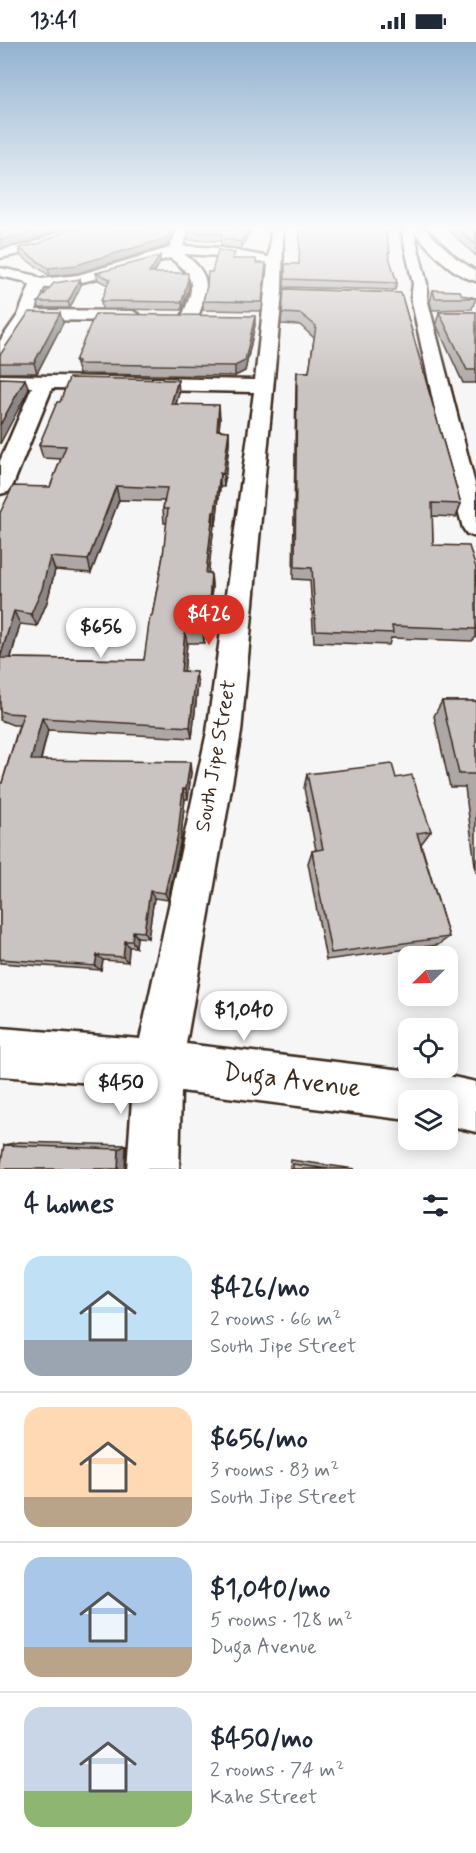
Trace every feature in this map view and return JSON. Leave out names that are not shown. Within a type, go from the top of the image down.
[{"type":"street","points":[[35,282],[39,284],[58,282]]},
{"type":"street","points":[[200,282],[201,290],[184,317],[213,317]]},
{"type":"street","name":"South Jipe Street","points":[[153,1169],[158,1064],[224,732],[264,386],[274,282]]},
{"type":"street","points":[[417,282],[469,479],[476,528]]},
{"type":"street","points":[[0,354],[26,315],[39,284]]},
{"type":"street","points":[[420,296],[444,317]]},
{"type":"street","points":[[26,315],[155,316]]},
{"type":"street","points":[[0,381],[264,386]]},
{"type":"street","points":[[0,487],[44,383]]},
{"type":"street","name":"Duga Avenue","points":[[0,1052],[158,1064],[444,1100],[476,1107]]},
{"type":"building","points":[[79,282],[68,302],[38,302],[54,283]]},
{"type":"building","points":[[109,282],[187,282],[182,302],[101,301]]},
{"type":"building","points":[[207,282],[264,282],[262,302],[203,301]]},
{"type":"building","points":[[358,282],[397,282],[397,283]]},
{"type":"building","points":[[284,289],[401,293],[461,504],[432,503],[433,545],[469,546],[476,568],[476,629],[392,626],[393,633],[316,630],[312,568],[295,567],[297,372],[309,372],[316,326],[301,314],[282,313]]},
{"type":"building","points":[[433,290],[460,291],[462,295],[476,298],[435,298]]},
{"type":"building","points":[[29,312],[60,313],[34,363],[0,363],[0,355]]},
{"type":"building","points":[[439,312],[476,312],[476,370],[467,370]]},
{"type":"building","points":[[95,314],[255,316],[245,361],[235,366],[77,364],[78,361],[75,361]]},
{"type":"building","points":[[0,378],[25,379],[0,425]]},
{"type":"building","points":[[69,378],[178,380],[171,404],[219,405],[217,430],[229,431],[223,474],[220,473],[215,512],[213,512],[206,573],[211,573],[209,605],[204,605],[203,630],[185,631],[181,671],[196,672],[190,727],[42,718],[31,760],[190,762],[186,789],[183,789],[178,834],[165,893],[150,891],[144,932],[133,931],[132,941],[125,941],[123,957],[97,955],[95,966],[0,959],[0,783],[2,783],[23,714],[0,711],[0,658],[0,513],[13,486],[50,487],[66,446],[39,445],[57,402],[60,402]],"holes":[[[116,486],[167,488],[163,509],[168,509],[163,556],[152,616],[150,616],[144,660],[0,658],[14,611],[31,614],[42,589],[50,557],[88,560]]]},
{"type":"building","points":[[442,701],[476,701],[476,782],[475,774],[459,774]]},
{"type":"building","points":[[392,764],[396,778],[412,775],[431,831],[417,833],[449,937],[331,953],[312,851],[323,849],[307,774]]},
{"type":"building","points":[[4,1145],[119,1149],[118,1169],[0,1169]]},
{"type":"building","points":[[293,1164],[328,1169],[293,1169]]}]
